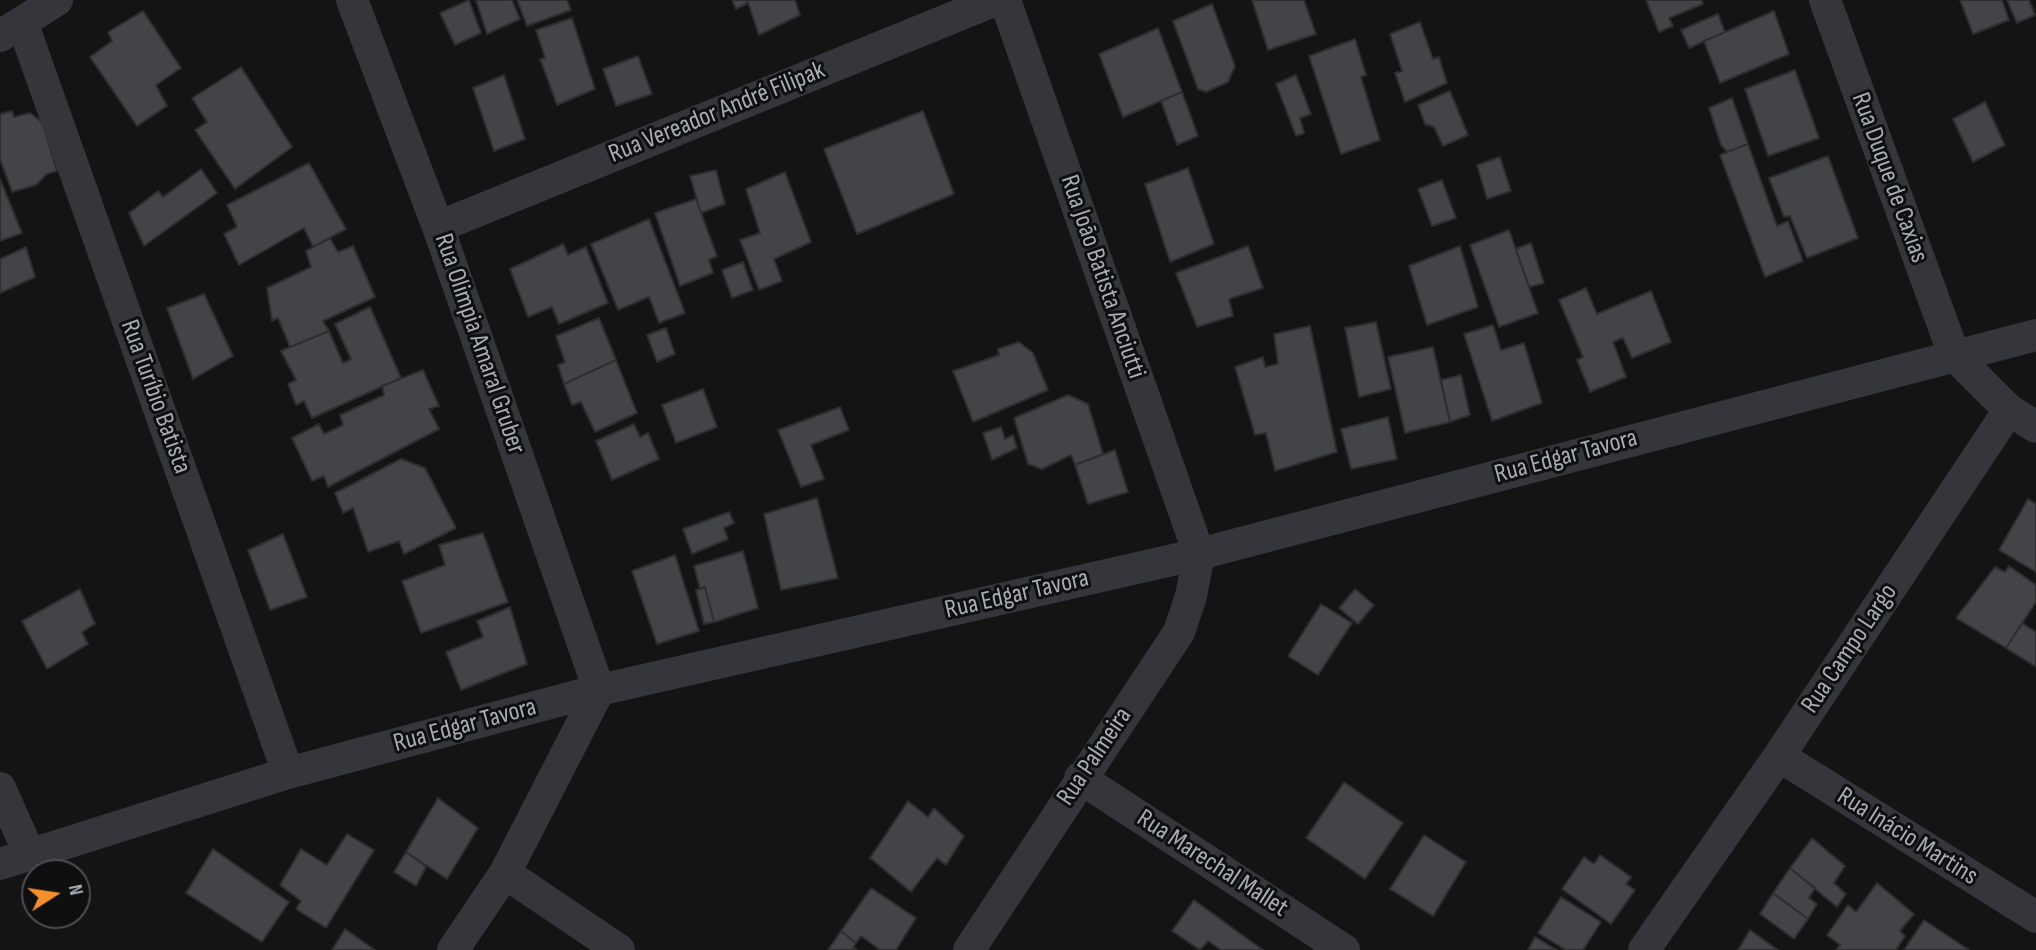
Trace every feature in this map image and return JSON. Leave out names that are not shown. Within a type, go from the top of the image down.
[{"type":"street","points":[[11,29],[57,0]]},
{"type":"street","name":"Rua Olimpia Amaral Gruber","points":[[352,0],[438,227],[599,690]]},
{"type":"street","name":"Rua Vereador André Filipak","points":[[438,227],[996,0]]},
{"type":"street","name":"Rua João Batista Anciutti","points":[[1005,0],[1199,554]]},
{"type":"street","name":"Rua Duque de Caxias","points":[[1825,0],[1954,355]]},
{"type":"street","name":"Rua Turíbio Batista","points":[[11,29],[288,773]]},
{"type":"street","name":"Rua Edgar Tavora","points":[[14,858],[288,773],[599,690],[1199,554],[2036,335]]},
{"type":"street","points":[[1954,355],[2009,410],[2036,427]]},
{"type":"street","name":"Rua Campo Largo","points":[[1644,950],[1779,756],[2009,410]]},
{"type":"street","name":"Rua Palmeira","points":[[969,950],[1080,778],[1179,632],[1191,596],[1199,554]]},
{"type":"street","points":[[453,950],[505,873],[599,690]]},
{"type":"street","name":"Rua Inácio Martins","points":[[1779,756],[2036,917]]},
{"type":"street","name":"Rua Marechal Mallet","points":[[1080,778],[1344,950]]},
{"type":"street","points":[[0,788],[14,858]]},
{"type":"street","points":[[505,873],[619,950]]},
{"type":"building","points":[[469,0],[481,33],[455,45],[440,13]]},
{"type":"building","points":[[476,0],[512,0],[520,19],[487,34]]},
{"type":"building","points":[[517,0],[567,0],[571,10],[527,26]]},
{"type":"building","points":[[732,0],[747,0],[748,3],[736,9]]},
{"type":"building","points":[[747,0],[795,0],[800,15],[759,35]]},
{"type":"building","points":[[1252,0],[1304,0],[1316,34],[1268,50]]},
{"type":"building","points":[[1646,0],[1702,0],[1703,4],[1669,18],[1673,26],[1659,32]]},
{"type":"building","points":[[1960,0],[2002,0],[2009,20],[1973,34]]},
{"type":"building","points":[[2007,0],[2029,0],[2035,15],[2017,23]]},
{"type":"building","points":[[1212,4],[1235,66],[1228,82],[1206,92],[1198,89],[1173,21]]},
{"type":"building","points":[[143,11],[181,68],[156,85],[167,106],[137,126],[90,57],[112,41],[108,32]]},
{"type":"building","points":[[1774,11],[1789,54],[1720,83],[1704,41]]},
{"type":"building","points":[[1718,14],[1725,32],[1689,48],[1681,30]]},
{"type":"building","points":[[572,18],[595,89],[557,105],[540,59],[545,58],[536,30]]},
{"type":"building","points":[[1420,22],[1433,59],[1439,57],[1447,83],[1405,102],[1395,73],[1402,71],[1390,34]]},
{"type":"building","points":[[1158,28],[1182,92],[1123,117],[1099,54]]},
{"type":"building","points":[[1355,39],[1366,75],[1361,77],[1380,140],[1341,154],[1309,56]]},
{"type":"building","points":[[638,56],[652,94],[616,106],[603,69]]},
{"type":"building","points":[[241,67],[292,147],[235,189],[195,130],[207,122],[192,98]]},
{"type":"building","points":[[1795,70],[1819,138],[1768,156],[1745,89]]},
{"type":"building","points":[[504,75],[525,139],[494,151],[473,88]]},
{"type":"building","points":[[1296,75],[1311,114],[1300,118],[1304,133],[1296,136],[1276,84]]},
{"type":"building","points":[[1450,91],[1468,135],[1443,146],[1434,127],[1425,124],[1418,105]]},
{"type":"building","points":[[1182,92],[1198,136],[1177,145],[1161,101]]},
{"type":"building","points":[[1732,98],[1748,144],[1727,152],[1721,145],[1709,108]]},
{"type":"building","points":[[1985,102],[2005,145],[1973,162],[1953,119]]},
{"type":"building","points":[[12,111],[14,117],[30,113],[42,122],[57,171],[47,174],[36,185],[12,192],[0,159],[0,114]]},
{"type":"building","points":[[923,111],[954,194],[857,234],[824,149]]},
{"type":"building","points":[[1748,144],[1777,226],[1788,221],[1803,261],[1765,277],[1720,155]]},
{"type":"building","points":[[1828,156],[1858,238],[1807,258],[1790,216],[1784,217],[1769,178]]},
{"type":"building","points":[[1500,157],[1511,191],[1487,199],[1477,165]]},
{"type":"building","points":[[309,163],[346,229],[313,247],[304,228],[239,265],[224,234],[237,227],[227,205]]},
{"type":"building","points":[[1188,168],[1214,244],[1170,262],[1145,184]]},
{"type":"building","points":[[201,169],[217,193],[144,246],[129,213],[158,191],[163,197]]},
{"type":"building","points":[[716,170],[725,204],[701,213],[690,176]]},
{"type":"building","points":[[785,172],[811,242],[774,259],[782,281],[759,290],[740,240],[760,233],[746,189]]},
{"type":"building","points":[[0,179],[22,233],[0,241]]},
{"type":"building","points":[[1442,180],[1456,218],[1432,226],[1418,189]]},
{"type":"building","points":[[696,199],[717,256],[709,260],[713,273],[680,286],[655,213]]},
{"type":"building","points":[[649,219],[685,313],[659,323],[649,297],[618,310],[591,244]]},
{"type":"building","points":[[1509,230],[1538,313],[1499,327],[1470,245]]},
{"type":"building","points":[[330,238],[338,252],[353,246],[375,297],[323,321],[329,331],[290,347],[278,318],[272,321],[267,288],[311,267],[306,251]]},
{"type":"building","points":[[1531,243],[1544,283],[1529,287],[1516,249]]},
{"type":"building","points":[[563,244],[568,255],[586,247],[608,303],[559,324],[552,307],[528,317],[510,269]]},
{"type":"building","points":[[1248,246],[1263,288],[1229,299],[1233,316],[1197,327],[1176,273]]},
{"type":"building","points":[[1460,246],[1478,307],[1427,325],[1409,266]]},
{"type":"building","points":[[26,247],[35,277],[0,293],[0,259]]},
{"type":"building","points":[[743,262],[753,290],[732,298],[722,270]]},
{"type":"building","points":[[1586,288],[1597,314],[1651,291],[1671,342],[1632,358],[1623,338],[1613,342],[1626,377],[1590,392],[1577,360],[1583,357],[1559,300]]},
{"type":"building","points":[[204,294],[233,356],[193,379],[167,308]]},
{"type":"building","points":[[370,307],[401,378],[312,418],[304,401],[296,405],[288,384],[296,380],[281,351],[329,331],[343,363],[351,359],[335,324]]},
{"type":"building","points":[[599,318],[616,360],[564,384],[558,365],[565,362],[556,336]]},
{"type":"building","points":[[1376,322],[1391,389],[1359,397],[1345,328]]},
{"type":"building","points":[[1493,325],[1501,350],[1524,343],[1542,403],[1492,421],[1464,334]]},
{"type":"building","points":[[1310,326],[1337,452],[1275,471],[1266,433],[1255,435],[1235,367],[1263,357],[1265,367],[1278,364],[1274,334]]},
{"type":"building","points":[[666,328],[675,354],[657,362],[647,335]]},
{"type":"building","points":[[1019,342],[1033,353],[1048,390],[973,422],[953,371],[999,355],[998,349]]},
{"type":"building","points":[[1433,347],[1450,422],[1405,433],[1388,357]]},
{"type":"building","points":[[616,360],[637,413],[595,432],[581,402],[572,405],[564,384]]},
{"type":"building","points":[[423,370],[439,406],[429,409],[439,429],[328,487],[324,476],[312,481],[292,438],[319,424],[324,434],[343,425],[340,415],[384,395],[382,386]]},
{"type":"building","points":[[1461,375],[1470,415],[1450,422],[1441,380]]},
{"type":"building","points":[[703,389],[717,427],[676,443],[662,405]]},
{"type":"building","points":[[1068,395],[1088,404],[1103,454],[1075,465],[1071,455],[1042,469],[1028,464],[1014,418]]},
{"type":"building","points":[[840,407],[849,430],[811,445],[824,479],[801,487],[778,430]]},
{"type":"building","points":[[1388,417],[1397,459],[1351,469],[1341,429]]},
{"type":"building","points":[[634,424],[640,437],[648,433],[659,459],[612,480],[596,441]]},
{"type":"building","points":[[1001,427],[1005,439],[1013,435],[1017,448],[992,460],[983,433]]},
{"type":"building","points":[[1115,450],[1128,492],[1088,504],[1075,465]]},
{"type":"building","points":[[401,459],[425,468],[456,528],[404,554],[399,541],[368,552],[353,508],[343,513],[335,493]]},
{"type":"building","points":[[817,498],[838,578],[781,590],[764,514]]},
{"type":"building","points":[[2028,499],[2036,504],[2036,572],[1999,550]]},
{"type":"building","points":[[729,512],[734,523],[724,528],[728,539],[692,554],[683,529]]},
{"type":"building","points":[[483,533],[508,602],[421,633],[402,581],[445,565],[439,545]]},
{"type":"building","points":[[283,534],[307,597],[270,610],[248,550]]},
{"type":"building","points":[[743,551],[758,608],[714,622],[705,587],[700,589],[694,566]]},
{"type":"building","points":[[675,555],[699,631],[657,644],[632,571]]},
{"type":"building","points":[[2009,566],[2036,585],[2036,602],[2006,648],[1956,618],[1995,567],[2005,572]]},
{"type":"building","points":[[705,587],[714,622],[704,624],[696,590]]},
{"type":"building","points":[[80,589],[95,624],[82,632],[88,644],[47,669],[22,621]]},
{"type":"building","points":[[1355,589],[1374,605],[1358,624],[1339,608]]},
{"type":"building","points":[[1321,604],[1352,623],[1318,675],[1288,656]]},
{"type":"building","points":[[510,607],[527,664],[461,690],[446,652],[483,637],[477,621]]},
{"type":"building","points":[[2022,623],[2036,632],[2036,667],[2006,648]]},
{"type":"building","points":[[1344,782],[1403,823],[1365,879],[1306,838]]},
{"type":"building","points":[[438,798],[478,828],[447,879],[406,852]]},
{"type":"building","points":[[908,801],[928,817],[934,808],[964,836],[946,865],[937,858],[911,892],[870,858]]},
{"type":"building","points":[[347,834],[374,850],[326,928],[296,909],[301,901],[280,885],[301,849],[327,865]]},
{"type":"building","points":[[1424,835],[1466,862],[1433,916],[1390,889]]},
{"type":"building","points":[[1812,838],[1845,866],[1834,883],[1846,894],[1837,907],[1790,868]]},
{"type":"building","points":[[213,849],[289,902],[262,942],[186,893]]},
{"type":"building","points":[[406,852],[426,867],[416,886],[394,872]]},
{"type":"building","points":[[1600,855],[1631,877],[1626,884],[1635,890],[1611,924],[1562,889],[1584,857],[1594,864]]},
{"type":"building","points":[[1790,868],[1815,888],[1809,898],[1817,904],[1808,919],[1773,893]]},
{"type":"building","points":[[1877,883],[1914,914],[1900,931],[1905,936],[1896,950],[1836,950],[1840,945],[1827,935],[1848,905],[1856,912]]},
{"type":"building","points":[[871,888],[916,918],[896,950],[880,950],[861,936],[856,943],[841,931]]},
{"type":"building","points":[[1773,893],[1808,919],[1794,939],[1760,914]]},
{"type":"building","points":[[1561,897],[1601,922],[1583,950],[1566,950],[1538,933]]},
{"type":"building","points":[[1194,900],[1263,950],[1221,950],[1208,941],[1200,950],[1172,931]]},
{"type":"building","points":[[1924,920],[1969,950],[1904,950]]},
{"type":"building","points":[[345,929],[375,950],[332,950]]},
{"type":"building","points":[[1750,930],[1778,950],[1738,950]]},
{"type":"building","points":[[841,931],[856,943],[853,948],[857,950],[828,950]]},
{"type":"building","points":[[1535,937],[1557,950],[1528,950]]}]
